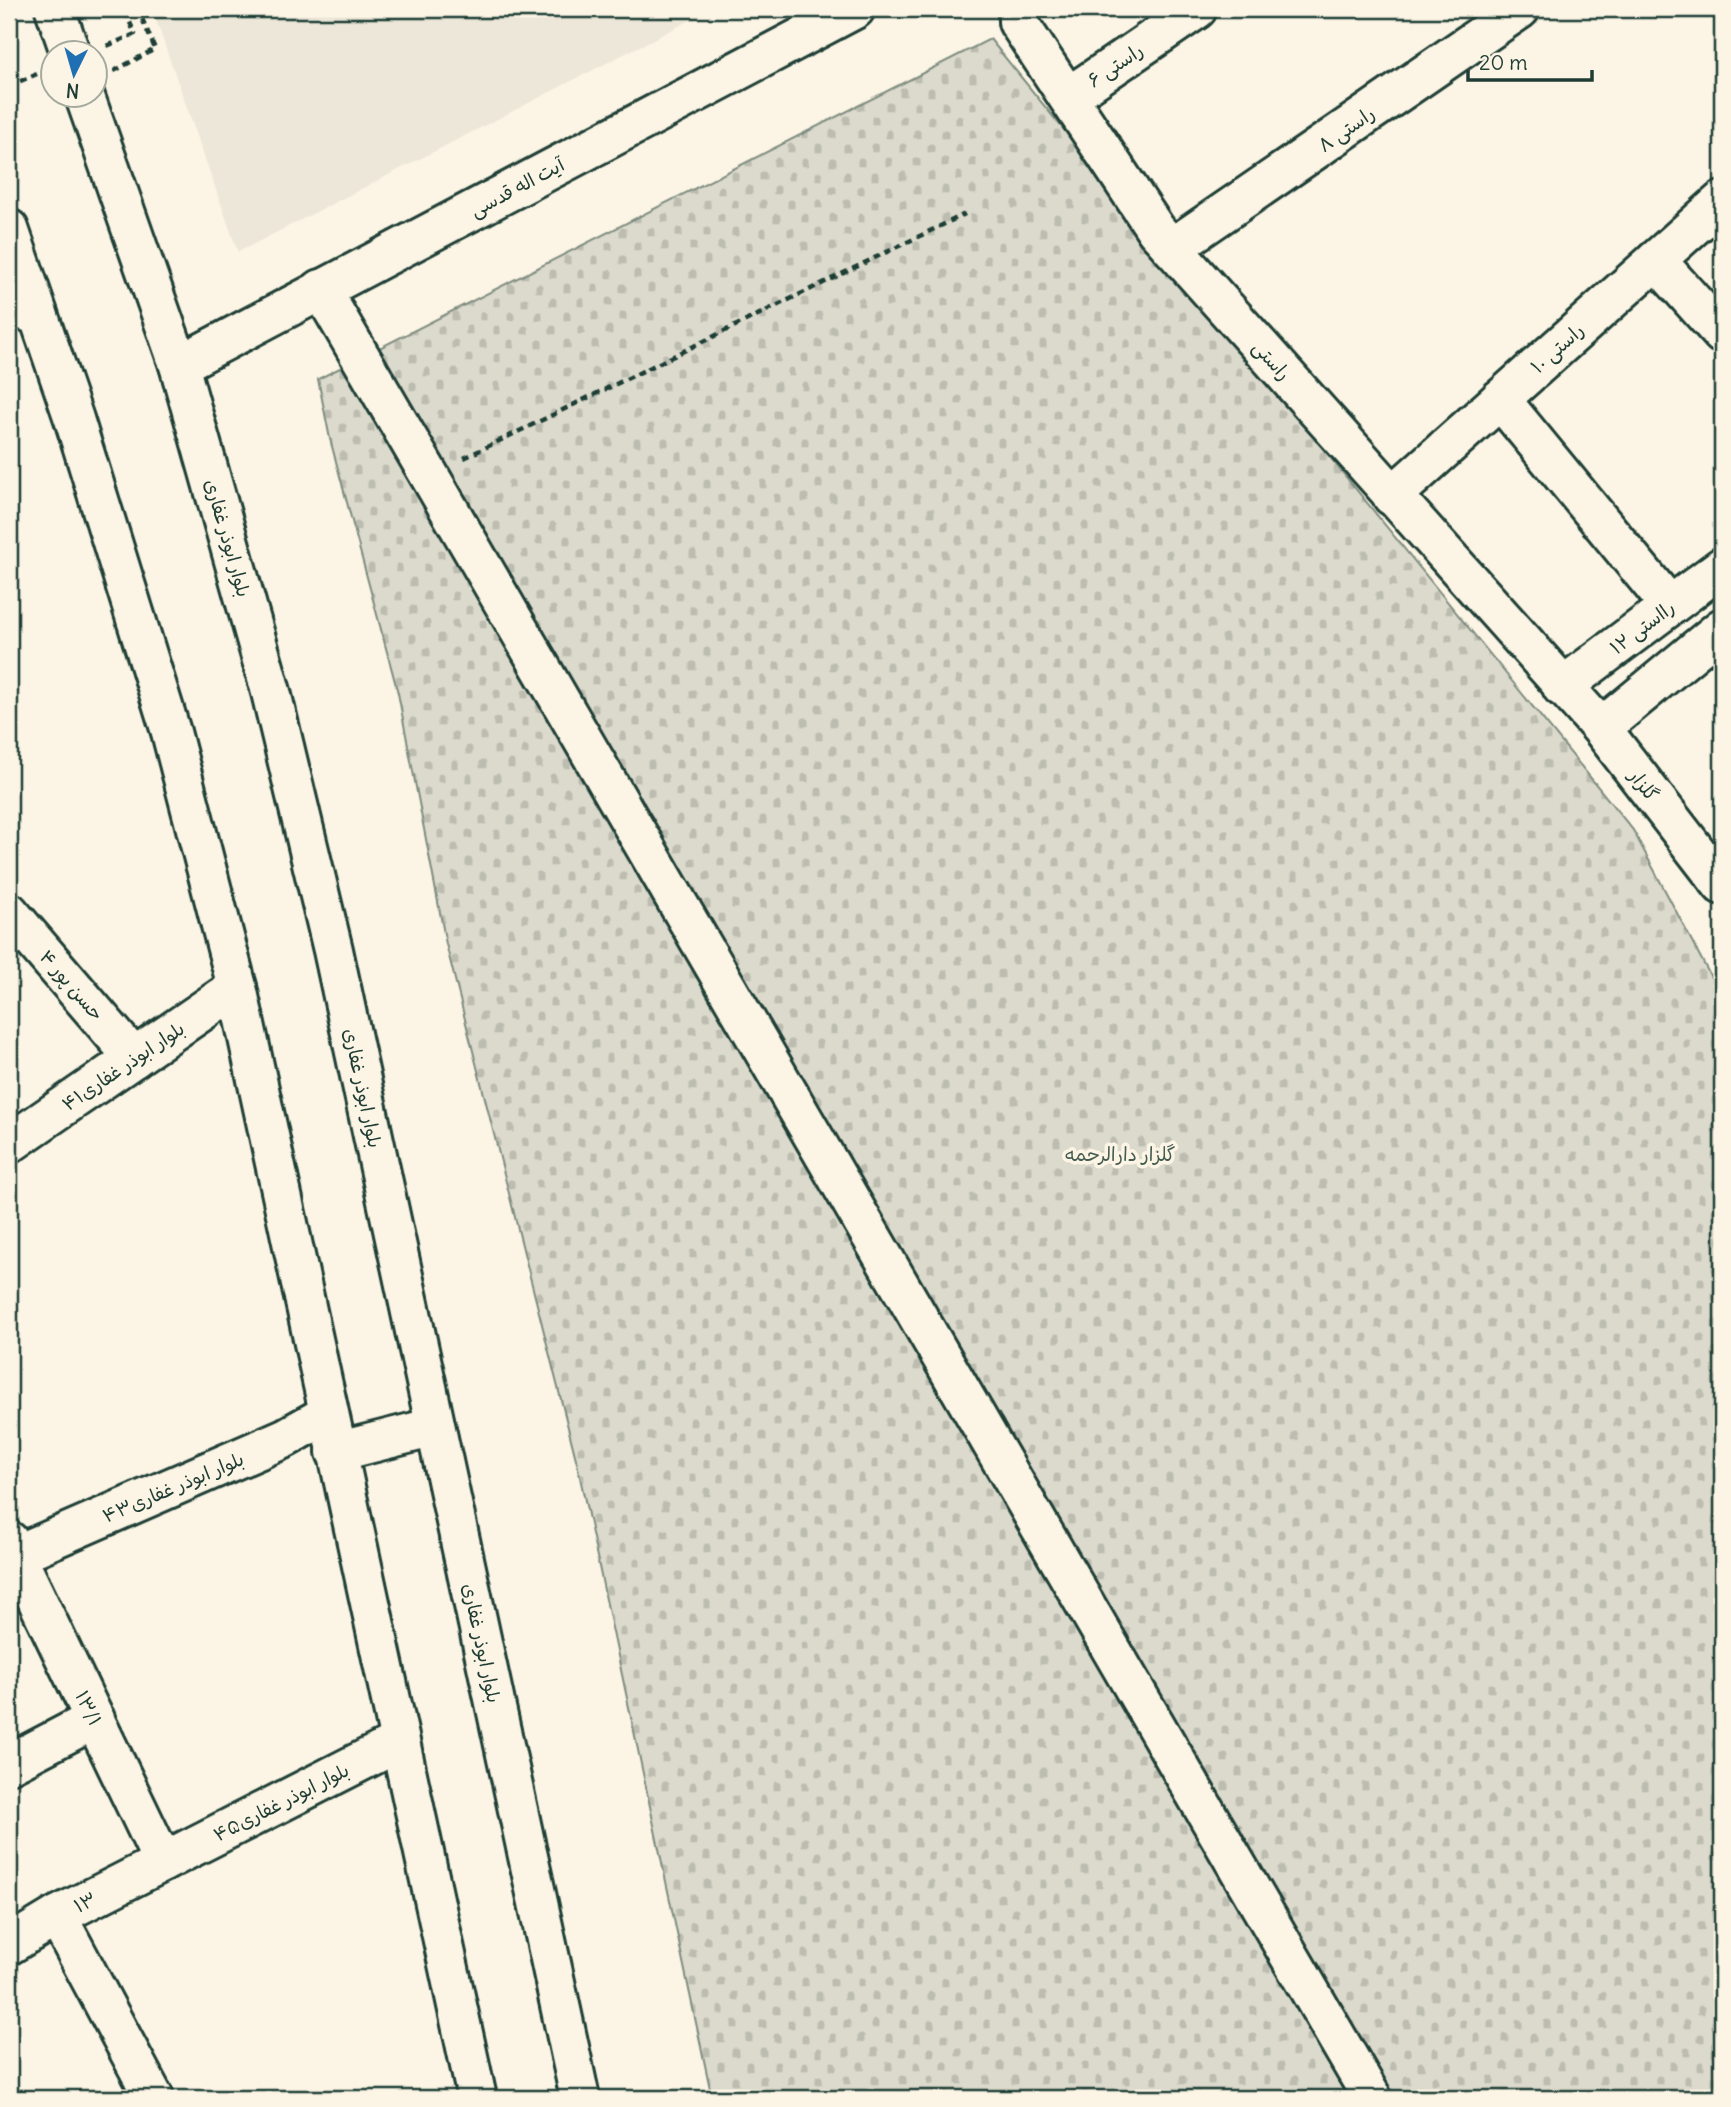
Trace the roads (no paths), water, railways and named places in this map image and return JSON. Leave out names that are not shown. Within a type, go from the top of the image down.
[{"type":"street","points":[[54,9],[55,38]]},
{"type":"street","name":"آیت اله قدسی","points":[[179,365],[855,9]]},
{"type":"street","name":"راستی","points":[[1018,9],[1018,22],[1156,230],[1562,687]]},
{"type":"street","name":"راستی ۶","points":[[1068,97],[1197,9]]},
{"type":"street","name":"راستی ۸","points":[[1172,248],[1520,9]]},
{"type":"street","name":"بلوار ابوذر غفاری","points":[[102,108],[179,365],[274,705],[333,950],[580,2098]]},
{"type":"street","name":"راستی ۱۰","points":[[1392,496],[1722,201]]},
{"type":"street","points":[[9,229],[23,310],[74,419],[171,733],[237,987],[477,2098]]},
{"type":"street","points":[[1656,260],[1722,334]]},
{"type":"street","points":[[321,289],[1372,2098]]},
{"type":"street","points":[[1500,399],[1670,606]]},
{"type":"street","name":"۱۲ رااستی","points":[[1562,687],[1722,567]]},
{"type":"street","points":[[1601,728],[1722,628]]},
{"type":"street","name":"گلزار","points":[[1562,687],[1601,728],[1722,886]]},
{"type":"street","name":"۴ حسن پور","points":[[9,912],[134,1058]]},
{"type":"street","name":"بلوار ابوذر غفاری۴۱","points":[[9,1144],[237,987]]},
{"type":"street","name":"بلوار ابوذر غفاری۴۳","points":[[11,1551],[285,1438],[328,1414]]},
{"type":"street","points":[[336,1452],[435,1427]]},
{"type":"street","name":"۱۳/۱","points":[[11,1551],[163,1862]]},
{"type":"street","points":[[9,1764],[94,1719]]},
{"type":"street","name":"بلوار ابوذر غفاری۴۵","points":[[163,1862],[399,1742]]},
{"type":"street","name":"۱۳","points":[[9,1945],[58,1916],[163,1862]]},
{"type":"street","points":[[58,1916],[155,2098]]},
{"type":"park label","name":"گلزار دارالرحمه","points":[[1120,1154]]}]
